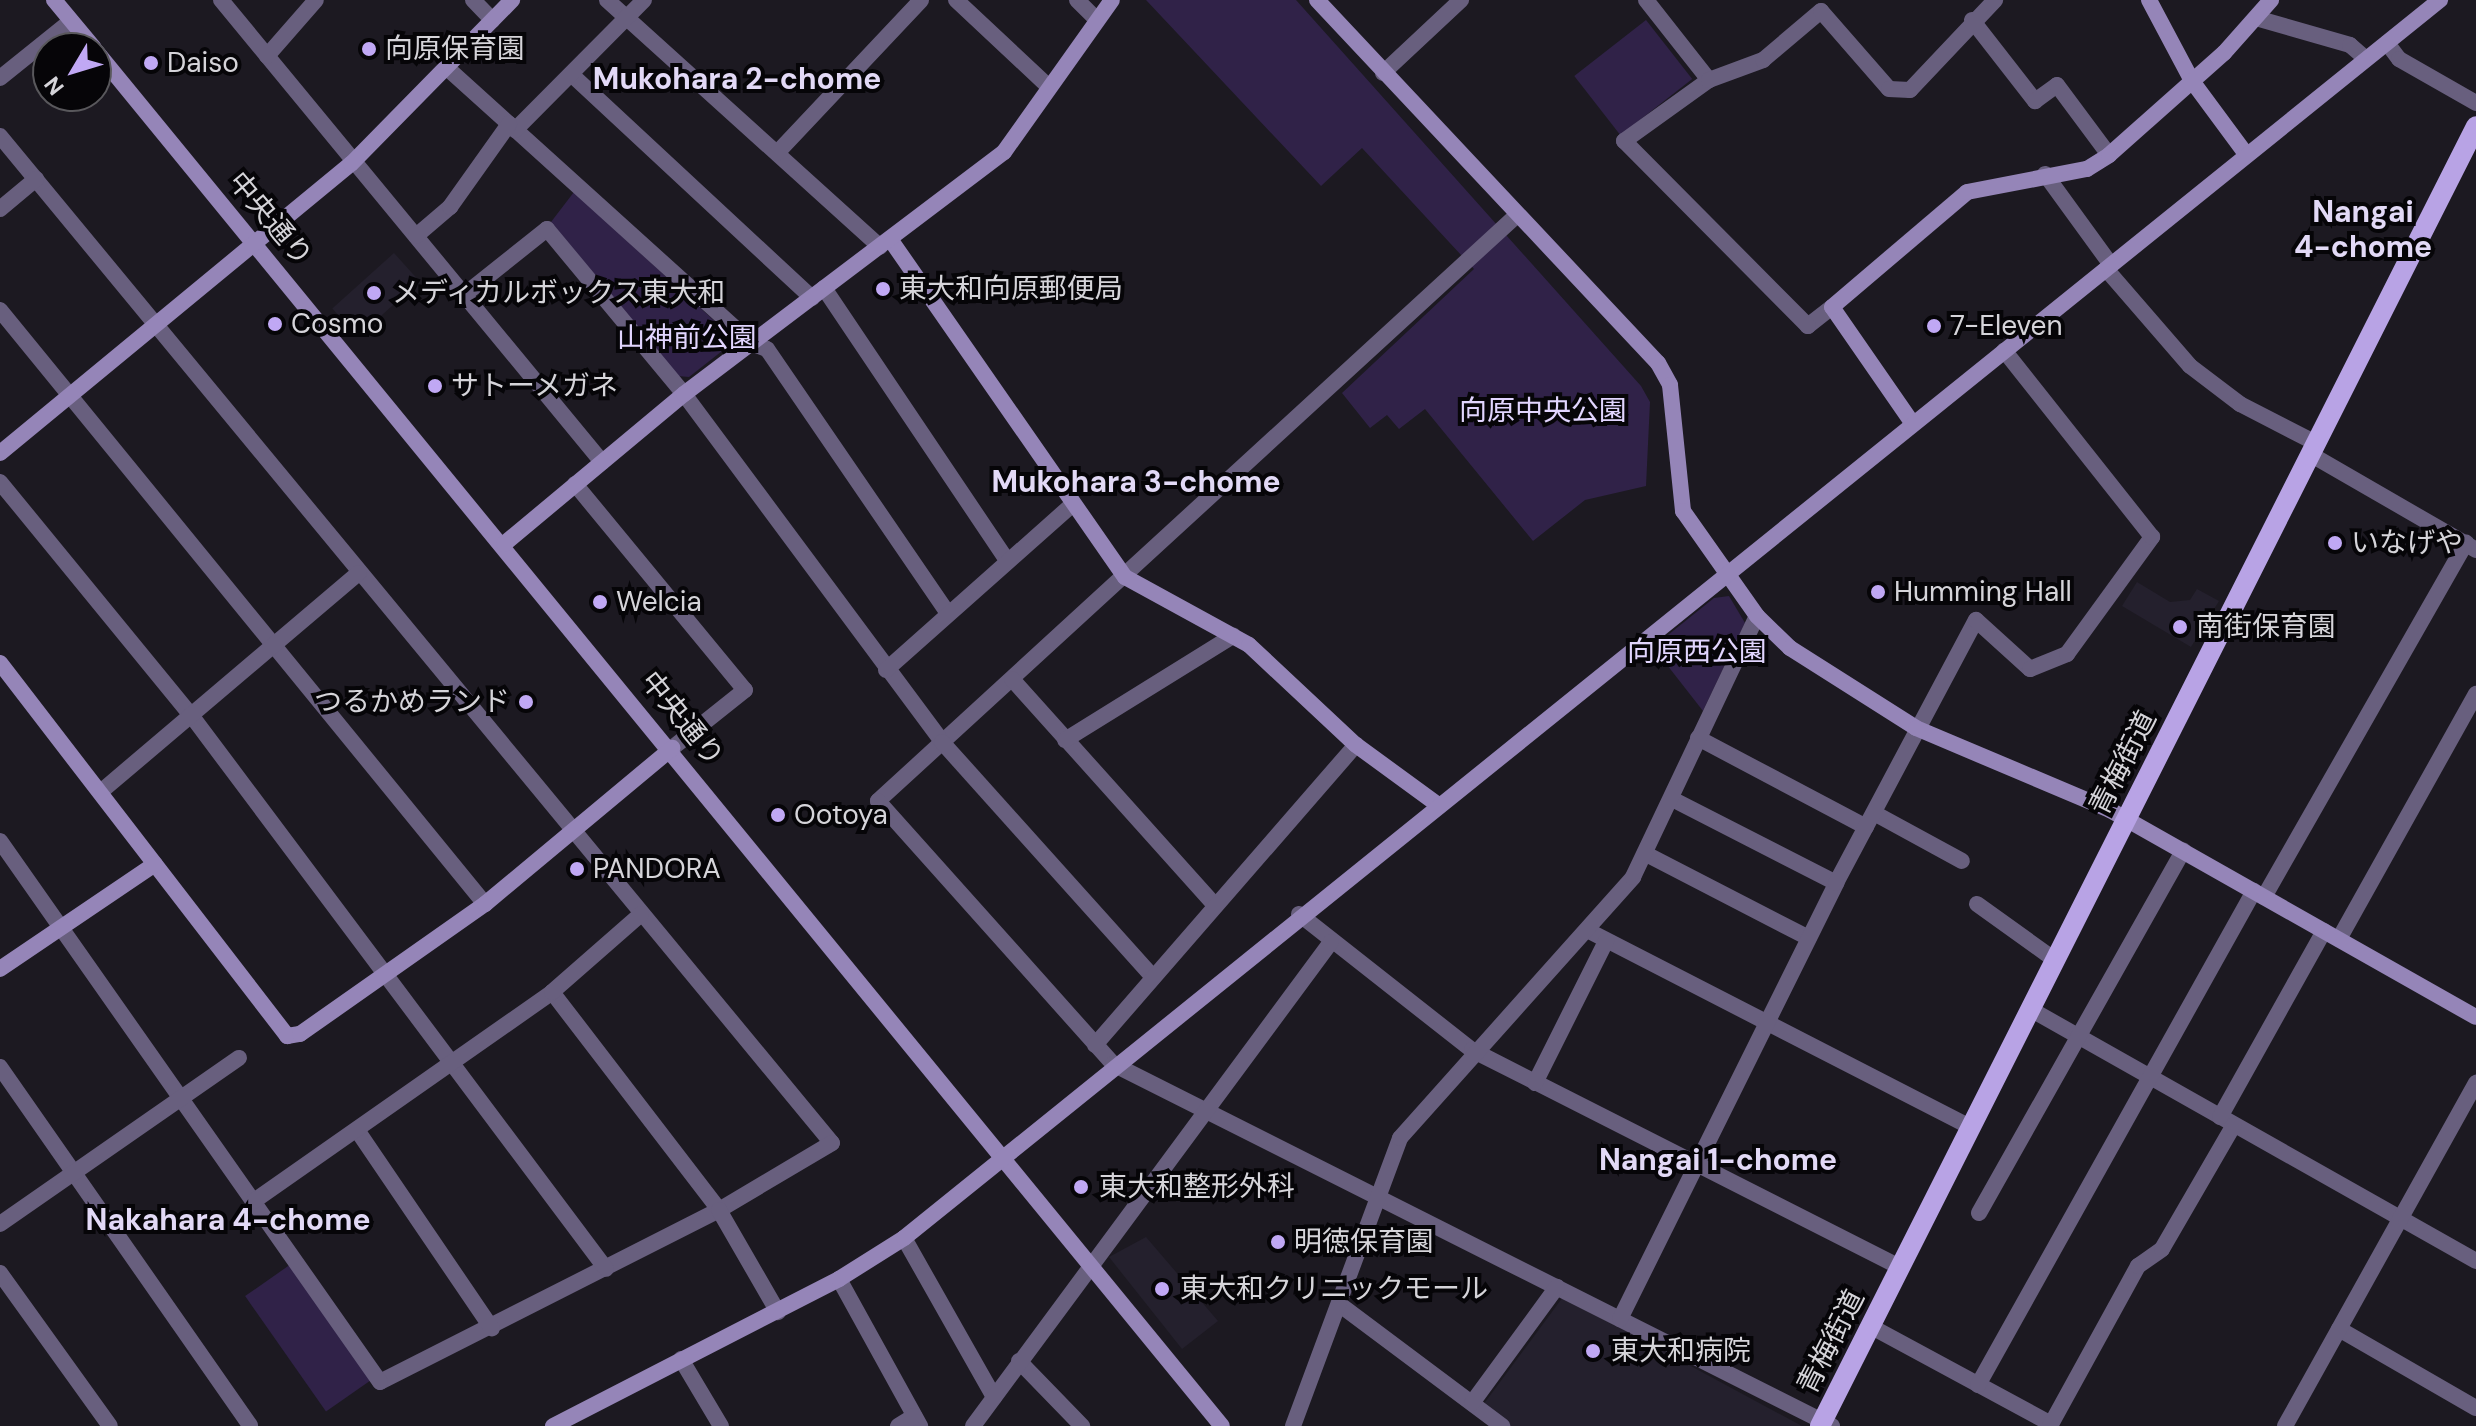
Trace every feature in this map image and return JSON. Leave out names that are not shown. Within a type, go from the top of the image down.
[{"type":"main road","name":"青梅街道","points":[[1825,1424],[1870,1326],[2476,126]]},
{"type":"street","name":"中央通り","points":[[54,0],[80,32]]},
{"type":"street","points":[[221,0],[351,164],[416,236],[602,462]]},
{"type":"street","points":[[267,56],[316,0]]},
{"type":"street","points":[[473,0],[492,20]]},
{"type":"street","points":[[0,453],[351,164],[512,0]]},
{"type":"street","points":[[607,0],[777,153],[885,243],[1125,577],[1233,636],[1356,745],[1437,804]]},
{"type":"street","points":[[416,236],[450,207],[512,127],[571,74],[644,0]]},
{"type":"street","points":[[777,153],[921,0]]},
{"type":"street","points":[[956,0],[1048,86]]},
{"type":"street","points":[[1077,0],[1095,18]]},
{"type":"street","points":[[504,544],[684,394],[1004,152],[1095,18],[1112,0]]},
{"type":"street","points":[[1317,0],[1658,363],[1673,404],[1676,494],[1757,616],[1790,648],[1916,728],[2126,819],[2476,1017]]},
{"type":"street","points":[[1383,73],[1461,0]]},
{"type":"street","points":[[1646,0],[1709,80]]},
{"type":"street","points":[[1995,0],[1972,20],[1910,90],[1889,89],[1821,11],[1763,60],[1709,80],[1624,141],[1808,326],[1967,192],[2045,174],[2087,169],[2109,155],[2192,81],[2271,0]]},
{"type":"street","points":[[2149,0],[2192,81],[2246,154]]},
{"type":"street","points":[[553,1426],[576,1421],[681,1359],[839,1279],[904,1238],[1113,1064],[1725,570],[1913,424],[2440,0]]},
{"type":"street","points":[[2256,18],[2350,45],[2366,59]]},
{"type":"street","points":[[1972,20],[2035,101],[2057,85],[2109,155]]},
{"type":"street","points":[[0,78],[71,21]]},
{"type":"street","points":[[2387,43],[2399,59],[2476,103]]},
{"type":"street","points":[[446,67],[751,343],[767,349],[947,612]]},
{"type":"street","name":"中央通り","points":[[112,70],[672,748],[1222,1426]]},
{"type":"street","points":[[571,74],[818,293],[1007,560]]},
{"type":"street","points":[[0,136],[832,1143],[719,1210],[492,1329],[380,1382],[0,841]]},
{"type":"street","points":[[1978,1385],[2150,1077],[2471,547],[2240,404],[2190,366],[2109,267],[2045,174]]},
{"type":"street","points":[[0,209],[36,179]]},
{"type":"street","points":[[1517,215],[878,801],[1113,1064],[1825,1424]]},
{"type":"street","points":[[464,295],[547,229],[684,394],[942,742],[1153,977]]},
{"type":"street","points":[[1832,307],[1913,424]]},
{"type":"street","points":[[0,310],[6,329],[71,396],[276,642],[485,904]]},
{"type":"street","points":[[1620,1319],[1836,883],[1976,620],[2030,669],[2067,654],[2152,537],[2004,350]]},
{"type":"street","points":[[0,482],[191,715],[450,1067],[606,1269]]},
{"type":"street","points":[[0,663],[104,789],[155,864],[287,1036],[385,975],[485,904],[745,690],[575,484]]},
{"type":"street","points":[[886,670],[947,612],[1073,504]]},
{"type":"street","points":[[104,789],[359,573]]},
{"type":"street","points":[[1293,1426],[1400,1138],[1470,1061],[1472,1050],[1587,930],[1646,854],[1674,800],[1698,738],[1757,616]]},
{"type":"street","points":[[1065,740],[1233,636]]},
{"type":"street","points":[[1012,679],[1212,902]]},
{"type":"street","points":[[1870,1326],[2050,1425],[2138,1266],[2162,1249],[2227,1121],[2332,935],[2476,694]]},
{"type":"street","points":[[1698,738],[1962,861]]},
{"type":"street","points":[[1095,1045],[1212,902],[1356,745]]},
{"type":"street","points":[[1674,800],[1836,883]]},
{"type":"street","points":[[1979,1213],[2183,851]]},
{"type":"street","points":[[1646,854],[1809,938]]},
{"type":"street","points":[[0,969],[155,864]]},
{"type":"street","points":[[1977,904],[2055,960]]},
{"type":"street","points":[[254,1201],[450,1067],[552,992],[641,914]]},
{"type":"street","points":[[1299,914],[1472,1050],[1900,1267]]},
{"type":"street","points":[[1587,930],[1970,1127]]},
{"type":"street","points":[[1535,1083],[1606,941]]},
{"type":"street","points":[[973,1426],[1090,1262],[1331,942]]},
{"type":"street","points":[[552,992],[719,1210],[778,1312]]},
{"type":"street","points":[[2030,1009],[2476,1261]]},
{"type":"street","points":[[0,1224],[239,1058]]},
{"type":"street","points":[[0,1067],[250,1426]]},
{"type":"street","points":[[2285,1426],[2476,1083]]},
{"type":"street","points":[[357,1130],[492,1329]]},
{"type":"street","points":[[904,1238],[994,1397]]},
{"type":"street","points":[[0,1273],[110,1426]]},
{"type":"street","points":[[839,1279],[917,1421],[898,1426]]},
{"type":"street","points":[[1472,1403],[1557,1287]]},
{"type":"street","points":[[1339,1304],[1502,1426]]},
{"type":"street","points":[[2339,1329],[2476,1408]]},
{"type":"street","points":[[681,1359],[721,1426]]},
{"type":"street","points":[[1019,1361],[1082,1426]]},
{"type":"shaded area","name":"メディカルボックス東大和","points":[[394,253],[419,281],[358,337],[332,309]]},
{"type":"shaded area","name":"南街保育園","points":[[2137,582],[2170,602],[2190,600],[2197,589],[2219,601],[2191,647],[2122,606]]},
{"type":"shaded area","name":"東大和クリニックモール","points":[[1146,1237],[1218,1321],[1182,1349],[1109,1257]]},
{"type":"shaded area","name":"東大和病院","points":[[1563,1297],[1802,1426],[1510,1426],[1483,1405]]},
{"type":"green space","name":"向原中央公園","points":[[1146,0],[1296,0],[1641,386],[1650,402],[1646,486],[1585,500],[1533,541],[1425,409],[1399,429],[1387,415],[1370,428],[1342,393],[1474,269],[1362,148],[1321,186]]},
{"type":"green space","points":[[1646,20],[1692,79],[1620,135],[1574,76]]},
{"type":"green space","name":"山神前公園","points":[[574,192],[732,337],[731,344],[689,377],[678,376],[551,222]]},
{"type":"green space","name":"向原西公園","points":[[1729,596],[1745,623],[1703,711],[1653,647],[1714,598]]},
{"type":"green space","points":[[291,1264],[372,1380],[326,1412],[245,1296]]},
{"type":"place","name":"向原保育園","points":[[369,49]]},
{"type":"place","name":"Daiso","points":[[151,63]]},
{"type":"place","name":"東大和向原郵便局","points":[[883,289]]},
{"type":"place","name":"メディカルボックス東大和","points":[[374,293]]},
{"type":"place","name":"Cosmo","points":[[275,324]]},
{"type":"place","name":"7-Eleven","points":[[1934,326]]},
{"type":"place","name":"サトーメガネ","points":[[435,386]]},
{"type":"place","name":"いなげや","points":[[2335,543]]},
{"type":"place","name":"Humming Hall","points":[[1878,592]]},
{"type":"place","name":"Welcia","points":[[600,602]]},
{"type":"place","name":"南街保育園","points":[[2180,627]]},
{"type":"place","name":"つるかめランド","points":[[526,702]]},
{"type":"place","name":"Ootoya","points":[[778,815]]},
{"type":"place","name":"PANDORA","points":[[577,869]]},
{"type":"place","name":"東大和整形外科","points":[[1081,1187]]},
{"type":"place","name":"明徳保育園","points":[[1278,1242]]},
{"type":"place","name":"東大和クリニックモール","points":[[1162,1289]]},
{"type":"place","name":"東大和病院","points":[[1593,1351]]},
{"type":"district","name":"Mukohara 2-chome","points":[[737,79]]},
{"type":"district","name":"Nangai 4-chome","points":[[2363,229]]},
{"type":"district","name":"Mukohara 3-chome","points":[[1136,482]]},
{"type":"district","name":"Nangai 1-chome","points":[[1718,1160]]},
{"type":"district","name":"Nakahara 4-chome","points":[[228,1220]]}]
